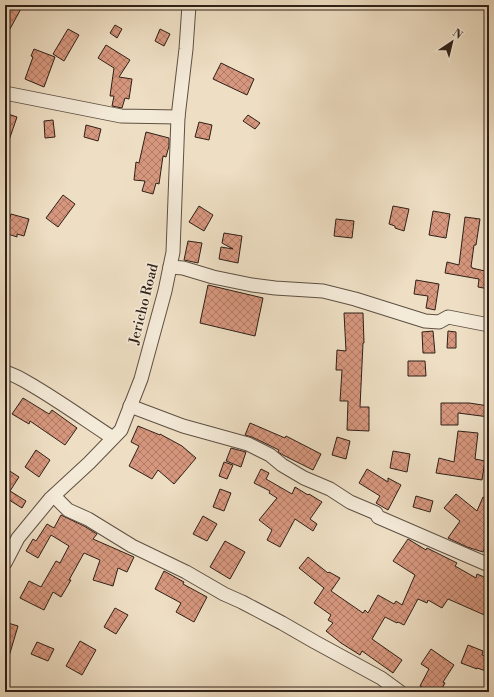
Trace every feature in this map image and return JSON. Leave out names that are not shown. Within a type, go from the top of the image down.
[{"type":"street","name":"Jericho Road","points":[[5,563],[18,538],[54,496],[121,430],[141,379],[165,291],[172,252],[178,117],[186,49],[189,5]]},
{"type":"street","points":[[5,93],[121,116],[178,117]]},
{"type":"street","points":[[170,267],[183,268],[252,286],[323,291],[355,299],[425,321],[439,322],[448,317],[489,325]]},
{"type":"street","points":[[5,372],[13,374],[45,393],[113,438]]},
{"type":"street","points":[[130,406],[183,426],[248,444],[270,455],[282,465],[304,478],[330,489],[350,502],[376,513],[378,517],[489,565]]},
{"type":"street","points":[[54,496],[68,510],[88,519],[132,546],[186,572],[224,594],[282,623],[381,678],[400,692]]},
{"type":"building","points":[[5,5],[23,5],[5,38]]},
{"type":"building","points":[[115,25],[122,29],[117,38],[110,33]]},
{"type":"building","points":[[68,29],[79,35],[64,61],[53,54]]},
{"type":"building","points":[[160,29],[170,34],[164,46],[155,41]]},
{"type":"building","points":[[106,45],[130,60],[119,77],[132,79],[129,99],[125,98],[122,108],[112,106],[114,96],[110,96],[114,68],[98,58]]},
{"type":"building","points":[[34,49],[55,57],[44,87],[25,79],[33,57],[31,56]]},
{"type":"building","points":[[221,63],[254,79],[247,95],[213,79]]},
{"type":"building","points":[[5,113],[17,117],[6,149],[5,149]]},
{"type":"building","points":[[248,115],[260,123],[255,129],[243,121]]},
{"type":"building","points":[[53,120],[55,137],[45,138],[44,121]]},
{"type":"building","points":[[199,122],[212,125],[209,140],[195,137]]},
{"type":"building","points":[[86,125],[101,129],[98,141],[84,137]]},
{"type":"building","points":[[146,132],[169,138],[169,146],[166,157],[163,156],[159,184],[156,183],[153,194],[142,191],[145,181],[134,180],[136,162],[139,163]]},
{"type":"building","points":[[63,195],[75,204],[58,227],[46,218]]},
{"type":"building","points":[[199,206],[213,215],[204,231],[189,222]]},
{"type":"building","points":[[393,206],[409,209],[404,231],[389,224]]},
{"type":"building","points":[[433,211],[450,214],[446,238],[429,235]]},
{"type":"building","points":[[11,214],[29,219],[24,236],[17,234],[17,237],[5,233]]},
{"type":"building","points":[[465,217],[480,219],[471,267],[489,272],[489,289],[478,287],[479,279],[445,273],[447,262],[459,265]]},
{"type":"building","points":[[336,219],[354,221],[352,238],[334,236]]},
{"type":"building","points":[[224,233],[242,236],[238,263],[219,259],[221,247],[233,249],[222,243]]},
{"type":"building","points":[[188,241],[202,243],[198,263],[184,260]]},
{"type":"building","points":[[416,280],[439,284],[435,310],[426,308],[428,296],[414,294]]},
{"type":"building","points":[[208,285],[263,298],[255,336],[200,323]]},
{"type":"building","points":[[344,313],[363,313],[364,343],[360,407],[369,407],[369,431],[347,430],[348,401],[340,401],[342,370],[336,370],[337,350],[346,351]]},
{"type":"building","points":[[433,331],[435,353],[423,353],[422,332]]},
{"type":"building","points":[[448,331],[456,332],[456,348],[447,348]]},
{"type":"building","points":[[408,361],[425,361],[426,376],[408,376]]},
{"type":"building","points":[[23,398],[49,414],[52,410],[77,428],[65,445],[30,421],[29,424],[12,414]]},
{"type":"building","points":[[441,403],[469,403],[489,406],[489,417],[458,413],[458,425],[441,425]]},
{"type":"building","points":[[250,423],[285,438],[286,436],[321,454],[313,470],[283,455],[278,452],[279,450],[245,435]]},
{"type":"building","points":[[138,426],[160,434],[182,446],[196,458],[174,484],[158,470],[152,479],[129,466],[139,446],[131,442]]},
{"type":"building","points":[[458,431],[478,433],[475,459],[485,461],[482,480],[436,473],[439,458],[454,462]]},
{"type":"building","points":[[337,437],[350,441],[346,459],[332,455]]},
{"type":"building","points":[[231,448],[246,452],[241,467],[226,461]]},
{"type":"building","points":[[36,450],[50,460],[39,477],[25,467]]},
{"type":"building","points":[[393,451],[410,454],[407,472],[390,468]]},
{"type":"building","points":[[224,462],[233,465],[227,479],[219,476]]},
{"type":"building","points":[[5,468],[19,477],[10,491],[26,501],[22,508],[6,498],[5,500]]},
{"type":"building","points":[[261,469],[269,473],[266,479],[292,494],[295,487],[322,502],[310,519],[317,524],[313,531],[295,519],[280,547],[267,540],[272,530],[259,520],[277,498],[269,493],[270,491],[254,483]]},
{"type":"building","points":[[367,469],[388,482],[388,478],[401,485],[388,510],[376,503],[380,496],[359,483]]},
{"type":"building","points":[[220,489],[231,493],[224,511],[213,507]]},
{"type":"building","points":[[456,494],[477,511],[483,497],[489,499],[489,537],[483,552],[467,547],[448,538],[460,521],[444,508]]},
{"type":"building","points":[[416,496],[433,501],[430,512],[413,507]]},
{"type":"building","points":[[61,515],[97,534],[93,539],[134,557],[127,572],[118,568],[113,586],[93,580],[100,560],[84,553],[61,597],[53,592],[44,610],[20,598],[29,581],[41,587],[56,561],[60,563],[69,546],[51,535],[38,558],[26,551],[33,539],[36,541],[47,524],[54,528]]},
{"type":"building","points":[[203,516],[217,524],[207,541],[193,534]]},
{"type":"building","points":[[408,539],[426,550],[427,548],[457,563],[455,566],[476,578],[477,574],[489,579],[489,617],[448,599],[442,608],[428,600],[427,603],[418,599],[404,625],[385,617],[372,639],[402,660],[393,673],[362,651],[360,655],[326,631],[333,623],[328,620],[331,615],[314,603],[324,588],[299,568],[308,557],[328,573],[329,572],[340,578],[331,591],[363,613],[365,610],[368,613],[378,595],[394,604],[396,601],[402,605],[415,575],[393,561]]},
{"type":"building","points":[[225,541],[245,552],[230,579],[210,567]]},
{"type":"building","points":[[164,571],[184,582],[183,584],[207,597],[194,622],[176,612],[181,603],[155,589]]},
{"type":"building","points":[[115,608],[128,615],[116,634],[104,627]]},
{"type":"building","points":[[8,623],[18,626],[7,663],[5,662],[5,634]]},
{"type":"building","points":[[80,641],[96,650],[82,675],[66,666]]},
{"type":"building","points":[[37,642],[54,649],[48,661],[31,654]]},
{"type":"building","points":[[468,645],[483,651],[482,655],[489,658],[489,672],[461,663]]},
{"type":"building","points":[[431,649],[454,665],[443,682],[445,683],[440,692],[431,692],[420,686],[429,669],[421,664]]}]
